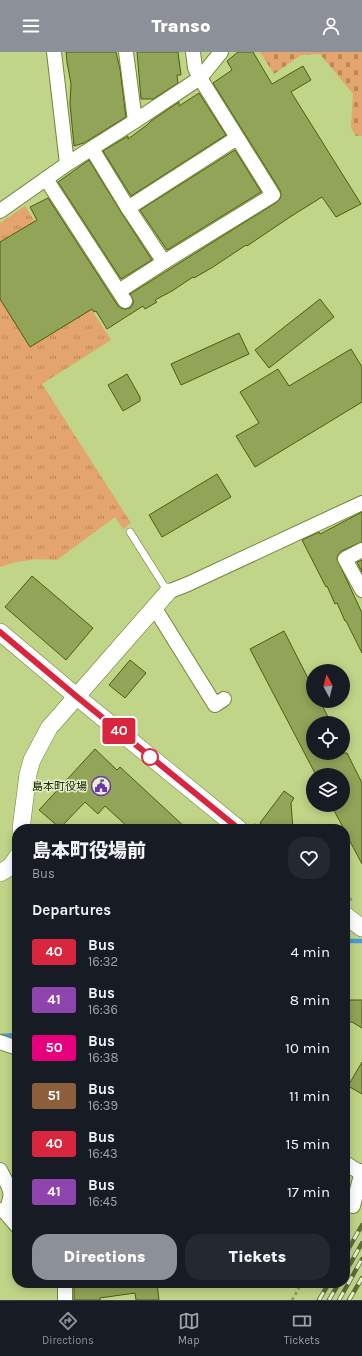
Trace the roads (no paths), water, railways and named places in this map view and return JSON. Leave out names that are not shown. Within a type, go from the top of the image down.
[{"type":"street","points":[[54,52],[67,164]]},
{"type":"street","points":[[126,52],[135,121]]},
{"type":"street","points":[[46,179],[122,296],[164,262],[273,195],[200,78],[195,68],[193,52]]},
{"type":"street","points":[[0,211],[67,164],[200,78],[221,52]]},
{"type":"street","points":[[128,208],[237,138]]},
{"type":"street","points":[[92,149],[128,208],[164,262]]},
{"type":"street","points":[[22,824],[28,774],[32,760],[49,728],[168,592],[362,503]]},
{"type":"street","points":[[362,550],[345,559],[362,590]]},
{"type":"street","points":[[154,607],[215,705]]},
{"type":"street","points":[[0,632],[233,824]]},
{"type":"street","points":[[0,873],[7,870],[12,865]]},
{"type":"street","points":[[350,919],[362,928]]},
{"type":"street","points":[[0,1042],[12,1046]]},
{"type":"street","points":[[350,1166],[362,1172],[353,1208]]},
{"type":"street","points":[[0,1170],[11,1191],[10,1200],[2,1211],[12,1221]]},
{"type":"street","points":[[64,1300],[65,1288]]},
{"type":"lane","points":[[130,532],[168,592]]},
{"type":"waterway","points":[[350,941],[362,941]]},
{"type":"waterway","points":[[0,1036],[12,1035]]},
{"type":"railway","points":[[350,1246],[362,1225]]},
{"type":"railway","points":[[350,1264],[362,1243]]},
{"type":"railway","points":[[350,1280],[362,1259]]},
{"type":"railway","points":[[349,1300],[362,1278]]},
{"type":"railway","points":[[319,1300],[326,1288]]},
{"type":"railway","points":[[329,1300],[336,1288]]},
{"type":"railway","points":[[339,1300],[346,1288]]},
{"type":"place","name":"島本町役場","points":[[101,786]]}]
